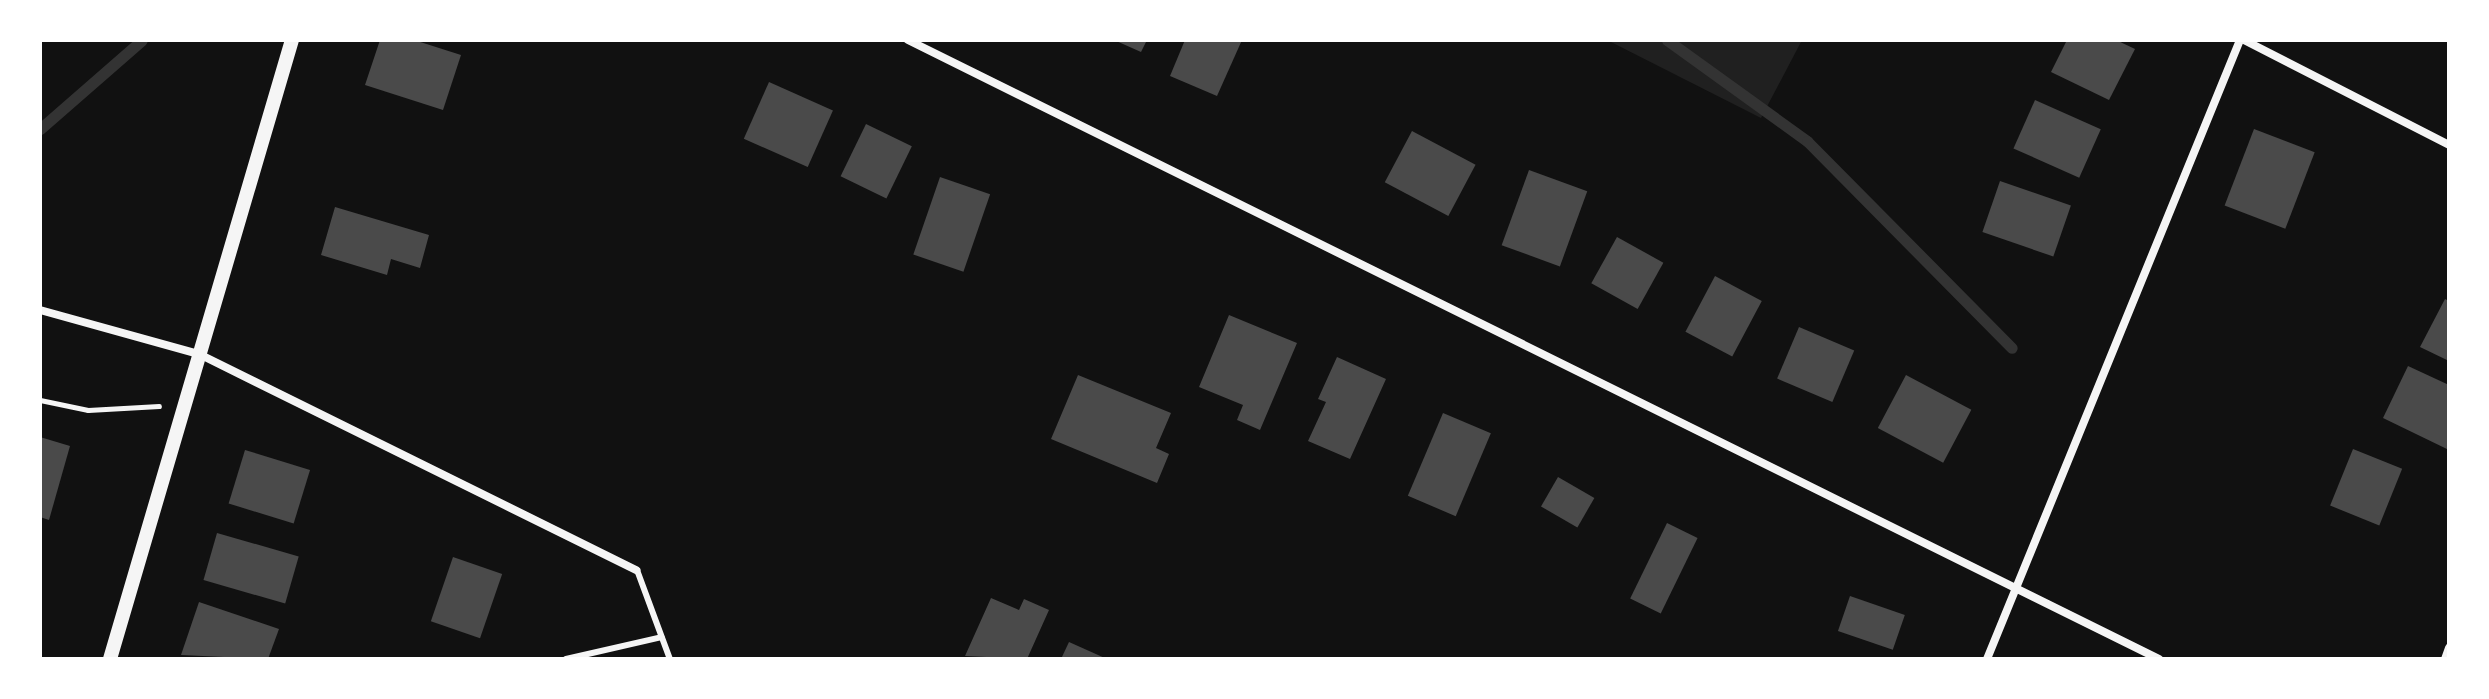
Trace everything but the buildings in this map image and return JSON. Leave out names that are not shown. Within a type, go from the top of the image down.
[{"type":"street","points":[[110,659],[292,40]]},
{"type":"street","points":[[908,40],[2159,659]]},
{"type":"street","points":[[1987,659],[2242,40],[2449,145]]},
{"type":"street","points":[[40,310],[199,354],[637,570]]},
{"type":"street","points":[[2445,659],[2449,648]]},
{"type":"lane","points":[[637,570],[670,659]]},
{"type":"lane","points":[[566,659],[662,637]]},
{"type":"path","points":[[40,400],[88,410],[184,404]]},
{"type":"shaded area","points":[[1607,40],[1802,40],[1761,118]]},
{"type":"waterway","points":[[40,129],[142,40]]},
{"type":"waterway","points":[[1667,40],[1807,141],[2012,348]]}]
